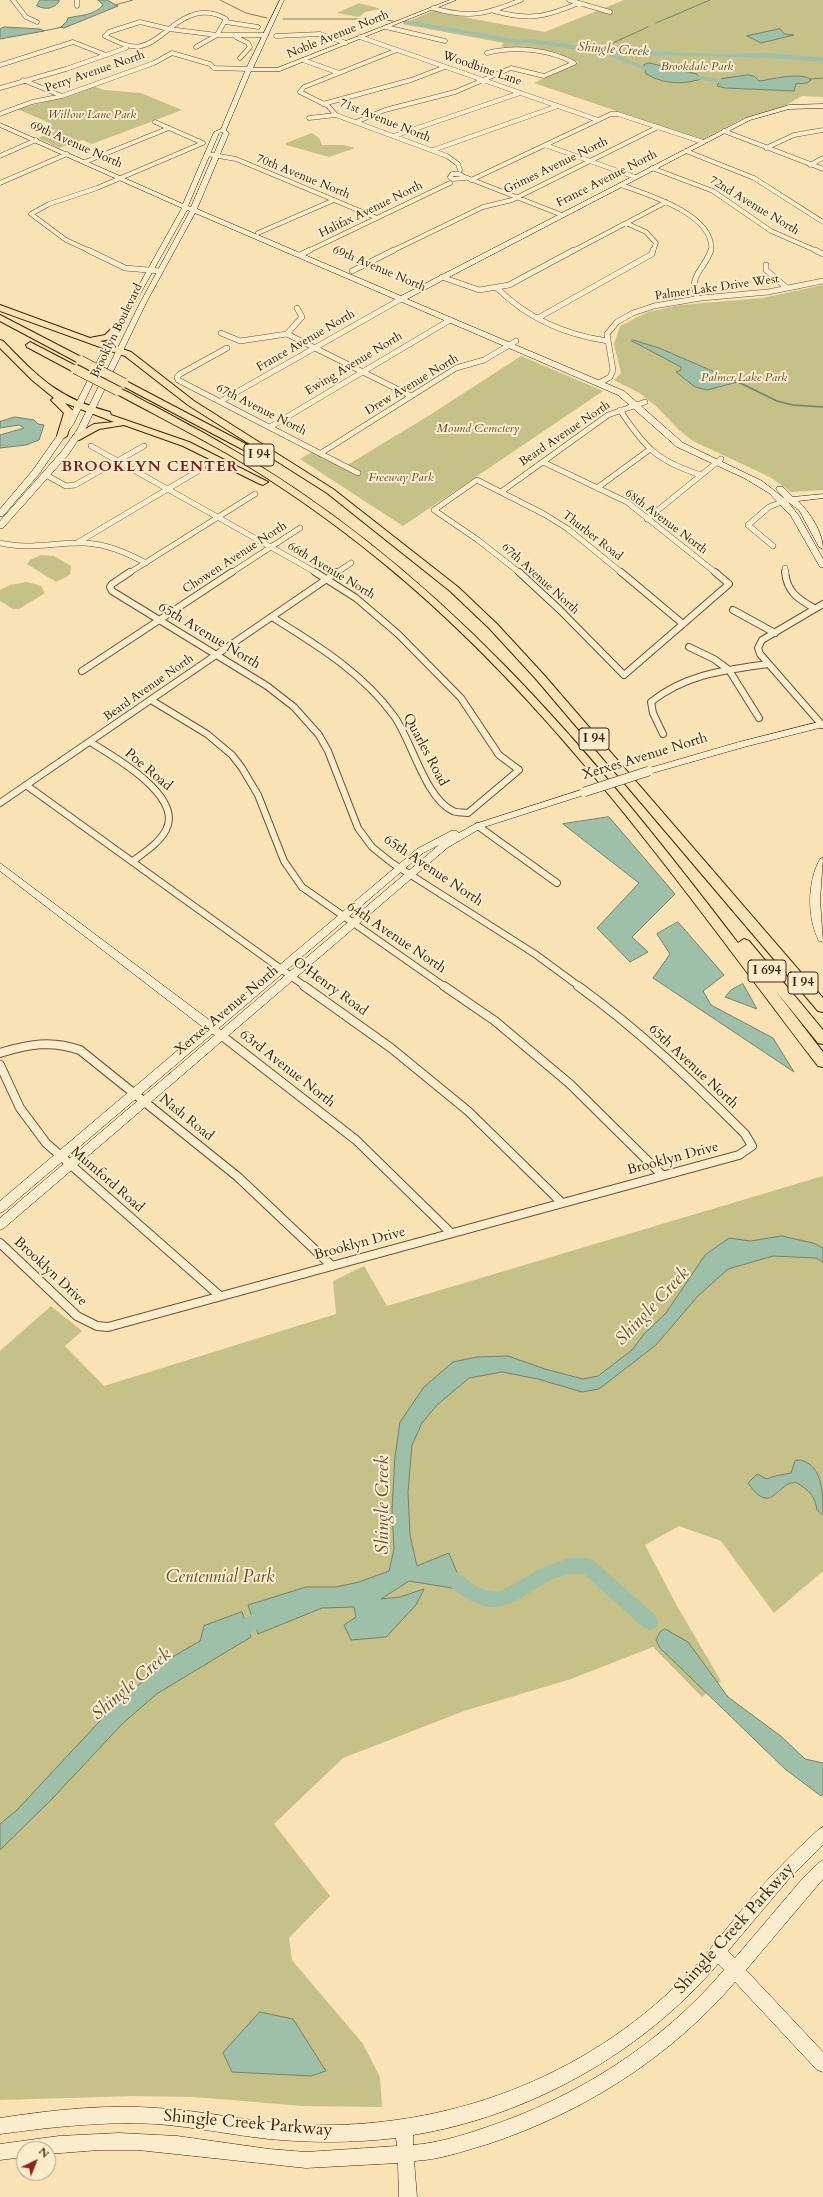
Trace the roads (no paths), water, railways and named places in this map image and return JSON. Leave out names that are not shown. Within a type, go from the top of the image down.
[{"type":"highway","points":[[0,308],[84,339],[120,350],[141,363],[191,404],[261,446],[330,492],[389,537]]},
{"type":"highway","name":"I 94","points":[[0,318],[296,475],[389,537],[460,595],[515,649],[823,1007]]},
{"type":"highway","points":[[84,339],[95,340],[105,338],[119,326]]},
{"type":"highway","name":"I 94","points":[[0,328],[248,462],[309,503],[360,540],[442,608],[514,679],[573,744],[706,908],[823,1062]]},
{"type":"highway","points":[[0,343],[36,384],[68,410],[69,417],[62,436]]},
{"type":"highway","points":[[23,368],[48,391],[94,412],[178,441],[221,460],[277,489],[360,540]]},
{"type":"highway","points":[[94,412],[114,415],[177,436],[213,453],[221,460]]},
{"type":"highway","points":[[76,438],[91,429],[104,424],[136,426]]},
{"type":"highway","name":"I 694","points":[[706,908],[737,936],[823,1039]]},
{"type":"highway","points":[[782,958],[823,1002]]},
{"type":"street","points":[[12,0],[26,17],[37,22]]},
{"type":"street","points":[[77,0],[78,6]]},
{"type":"street","name":"Brooklyn Boulevard","points":[[0,526],[46,475],[76,438],[94,412],[120,350],[194,208],[226,133],[224,130],[249,69],[282,0]]},
{"type":"street","name":"Noble Avenue North","points":[[249,69],[275,70],[454,0]]},
{"type":"street","points":[[433,8],[456,16],[470,17],[494,11],[521,0]]},
{"type":"street","points":[[569,0],[610,12]]},
{"type":"street","points":[[494,11],[516,18],[534,19],[545,17],[579,3]]},
{"type":"street","points":[[258,27],[226,22],[225,18],[201,12],[187,14],[170,29],[150,44],[137,47],[125,46],[104,36],[108,32],[135,23],[145,22],[170,29],[236,36],[266,35]]},
{"type":"street","points":[[196,47],[219,34],[226,22]]},
{"type":"street","points":[[386,27],[445,41]]},
{"type":"street","points":[[276,36],[320,34],[346,43]]},
{"type":"street","points":[[236,36],[236,38],[248,42],[250,47],[240,58]]},
{"type":"street","name":"Woodbine Lane","points":[[360,37],[598,120]]},
{"type":"street","points":[[0,65],[73,42],[106,55]]},
{"type":"street","points":[[0,88],[23,80],[66,69],[126,48]]},
{"type":"street","points":[[303,60],[339,73],[397,50]]},
{"type":"street","points":[[356,122],[385,110],[442,96],[514,68],[540,75],[548,75],[572,64],[573,62],[534,50],[506,50],[488,53]]},
{"type":"street","name":"Perry Avenue North","points":[[0,114],[32,102],[62,96],[154,63],[172,54],[210,64],[214,68],[249,69]]},
{"type":"street","points":[[323,104],[411,80],[445,67]]},
{"type":"street","name":"71st Avenue North","points":[[339,73],[300,91],[302,94],[323,104],[336,115],[451,158],[458,164],[461,176]]},
{"type":"street","points":[[23,80],[62,96]]},
{"type":"street","points":[[394,136],[434,120],[479,109],[520,93]]},
{"type":"street","points":[[433,150],[461,138],[525,120],[558,106]]},
{"type":"street","name":"France Avenue North","points":[[221,401],[408,295],[724,131],[752,118],[779,110],[800,106],[823,106]]},
{"type":"street","points":[[471,180],[615,113],[703,142]]},
{"type":"street","points":[[309,118],[336,115]]},
{"type":"street","points":[[155,122],[203,143],[97,188],[49,204],[31,214],[66,240],[116,264],[128,269],[160,271]]},
{"type":"street","name":"69th Avenue North","points":[[1,126],[185,205],[258,233],[450,320],[509,345],[602,381]]},
{"type":"street","name":"Grimes Avenue North","points":[[352,271],[483,207],[516,198],[658,127]]},
{"type":"street","points":[[85,162],[169,128]]},
{"type":"street","name":"Brooklyn Boulevard","points":[[0,514],[36,472],[62,436],[79,406],[108,346],[151,271],[185,205],[217,132],[224,130]]},
{"type":"street","points":[[766,148],[794,135],[823,130]]},
{"type":"street","points":[[724,131],[766,148],[823,168]]},
{"type":"street","points":[[0,156],[36,140]]},
{"type":"street","points":[[545,145],[635,177]]},
{"type":"street","points":[[686,151],[754,178],[823,222]]},
{"type":"street","points":[[0,183],[67,154]]},
{"type":"street","name":"70th Avenue North","points":[[207,156],[244,163],[377,218]]},
{"type":"street","points":[[810,164],[823,158]]},
{"type":"street","name":"72nd Avenue North","points":[[652,168],[713,191],[770,231],[823,254]]},
{"type":"street","points":[[461,176],[562,215]]},
{"type":"street","name":"Halifax Avenue North","points":[[303,253],[461,176]]},
{"type":"street","points":[[620,185],[679,208],[700,226],[711,242],[710,253],[693,281],[694,291],[698,299]]},
{"type":"street","name":"69th Avenue North","points":[[142,187],[165,195],[185,205]]},
{"type":"street","points":[[165,195],[178,197],[191,193]]},
{"type":"street","points":[[258,233],[266,231],[334,200]]},
{"type":"street","points":[[442,277],[472,289],[497,288],[515,282],[666,202]]},
{"type":"street","name":"69th Avenue North","points":[[194,208],[222,223],[352,271],[516,341],[602,381]]},
{"type":"street","points":[[181,234],[197,218],[206,218],[222,223]]},
{"type":"street","points":[[538,318],[652,254],[656,243],[652,236],[626,223]]},
{"type":"street","points":[[766,265],[766,270],[787,288]]},
{"type":"street","name":"Palmer Lake Drive West","points":[[608,341],[607,334],[613,325],[634,313],[661,304],[761,293],[823,281]]},
{"type":"street","points":[[497,288],[520,309],[538,318],[585,338],[608,341],[613,370],[610,376],[602,381],[641,403],[657,426],[678,444],[695,455],[761,477],[793,499],[809,519],[823,547]]},
{"type":"street","points":[[287,334],[302,317],[297,308]]},
{"type":"street","name":"Ewing Avenue North","points":[[270,427],[450,320]]},
{"type":"street","points":[[221,333],[240,341],[287,334],[314,349],[411,396]]},
{"type":"street","name":"Drew Avenue North","points":[[321,453],[461,366],[484,360],[516,341]]},
{"type":"street","name":"67th Avenue North","points":[[227,348],[177,377],[178,380],[358,473]]},
{"type":"street","name":"Beard Avenue North","points":[[501,492],[608,415],[641,403]]},
{"type":"street","points":[[620,410],[640,441],[649,450],[677,467],[701,475]]},
{"type":"street","name":"66th Avenue North","points":[[90,446],[327,579],[362,601],[388,623],[461,698],[471,711],[495,753],[519,770],[468,813]]},
{"type":"street","points":[[46,475],[63,485],[70,486],[144,446]]},
{"type":"street","points":[[597,488],[649,450]]},
{"type":"street","name":"68th Avenue North","points":[[543,462],[627,502],[729,584],[683,624]]},
{"type":"street","points":[[647,519],[719,462]]},
{"type":"street","points":[[719,462],[756,481],[784,501],[800,522],[823,565]]},
{"type":"street","points":[[77,543],[203,468]]},
{"type":"street","name":"Thurber Road","points":[[434,510],[477,480],[544,514],[568,529],[683,624]]},
{"type":"street","points":[[0,543],[28,548],[77,543],[117,547],[146,563],[255,494]]},
{"type":"street","points":[[774,546],[748,525],[769,507],[784,501],[823,496]]},
{"type":"street","name":"67th Avenue North","points":[[434,510],[520,572],[567,616],[624,675],[683,624]]},
{"type":"street","name":"Chowen Avenue North","points":[[82,672],[300,528]]},
{"type":"street","name":"65th Avenue North","points":[[146,563],[110,587],[112,591],[282,697],[306,719],[319,735],[328,751],[358,828],[372,847],[381,855],[402,867],[534,954],[628,1024],[699,1088],[745,1134],[752,1146]]},
{"type":"street","name":"Beard Avenue North","points":[[0,803],[351,563]]},
{"type":"street","points":[[785,568],[786,582],[790,594],[814,608]]},
{"type":"street","points":[[823,604],[762,640],[758,648],[760,654],[768,664],[823,725]]},
{"type":"street","points":[[733,610],[775,633]]},
{"type":"street","name":"Quarles Road","points":[[272,617],[329,652],[365,682],[381,699],[407,737],[437,796],[455,812],[468,813]]},
{"type":"street","points":[[689,647],[714,659],[729,670],[759,718]]},
{"type":"street","points":[[663,734],[653,713],[651,702],[658,695],[684,680],[729,670],[768,664]]},
{"type":"street","name":"64th Avenue North","points":[[151,700],[209,737],[233,756],[251,782],[275,845],[290,873],[313,896],[494,1021],[532,1051],[570,1084],[662,1174]]},
{"type":"street","name":"Xerxes Avenue North","points":[[0,1225],[145,1101],[283,968],[420,851],[441,838],[648,771],[742,744],[823,725]]},
{"type":"street","name":"Poe Road","points":[[90,742],[111,755],[153,786],[166,801],[170,819],[167,828],[155,845],[133,861]]},
{"type":"street","name":"O'Henry Road","points":[[26,785],[283,968],[391,1048],[468,1111],[562,1203]]},
{"type":"street","points":[[478,826],[557,883]]},
{"type":"street","name":"Xerxes Avenue North","points":[[0,1208],[135,1093],[292,975],[450,841],[478,826]]},
{"type":"street","points":[[823,861],[817,880],[815,905],[823,938]]},
{"type":"street","name":"63rd Avenue North","points":[[0,866],[356,1140],[451,1232]]},
{"type":"street","name":"Nash Road","points":[[0,1053],[27,1044],[41,1042],[68,1045],[90,1056],[259,1195],[332,1266]]},
{"type":"street","name":"Mumford Road","points":[[0,1065],[26,1120],[49,1147],[71,1164],[220,1296]]},
{"type":"street","name":"Brooklyn Drive","points":[[0,1243],[76,1316],[97,1326],[108,1327],[451,1232],[461,1232],[662,1174],[739,1155],[752,1146]]},
{"type":"street","name":"Shingle Creek Parkway","points":[[0,2126],[57,2118],[107,2115],[157,2116],[305,2133],[352,2132],[404,2128],[456,2117],[502,2102],[548,2083],[593,2059],[651,2018],[687,1987],[776,1882],[823,1835]]},
{"type":"street","name":"Shingle Creek Parkway","points":[[0,2152],[42,2145],[132,2142],[157,2143],[254,2156],[306,2160],[359,2159],[424,2153],[470,2142],[514,2126],[562,2104],[603,2082],[657,2044],[696,2011],[736,1969],[793,1899],[823,1868]]},
{"type":"street","points":[[718,1952],[736,1969],[823,2064]]},
{"type":"street","points":[[404,2128],[404,2154],[408,2197]]},
{"type":"waterway","points":[[115,5],[133,0]]},
{"type":"waterway","name":"Shingle Creek","points":[[220,0],[246,13],[267,18]]},
{"type":"waterway","points":[[656,23],[710,0]]},
{"type":"waterway","name":"Shingle Creek","points":[[283,19],[376,19],[393,21]]},
{"type":"waterway","name":"Shingle Creek","points":[[405,22],[520,42],[530,41],[611,52],[720,56],[770,55],[823,60]]},
{"type":"waterway","points":[[43,31],[63,27]]},
{"type":"waterway","points":[[604,47],[648,27]]},
{"type":"waterway","points":[[612,55],[644,68],[661,72]]},
{"type":"waterway","points":[[684,76],[736,83]]},
{"type":"waterway","points":[[810,79],[823,78]]},
{"type":"waterway","points":[[738,382],[777,401],[793,405],[823,407]]},
{"type":"waterway","points":[[447,1575],[480,1597],[497,1600],[508,1597],[544,1574],[569,1566],[587,1566],[650,1622]]},
{"type":"waterway","name":"Shingle Creek","points":[[233,1634],[270,1613]]},
{"type":"district","name":"BROOKLYN CENTER","points":[[150,468]]},
{"type":"park label","name":"Brookdale Park","points":[[697,67]]},
{"type":"park label","name":"Willow Lane Park","points":[[92,115]]},
{"type":"park label","name":"Palmer Lake Park","points":[[744,378]]},
{"type":"park label","name":"Mound Cemetery","points":[[478,429]]},
{"type":"park label","name":"Freeway Park","points":[[401,478]]},
{"type":"park label","name":"Centennial Park","points":[[220,1578]]}]
